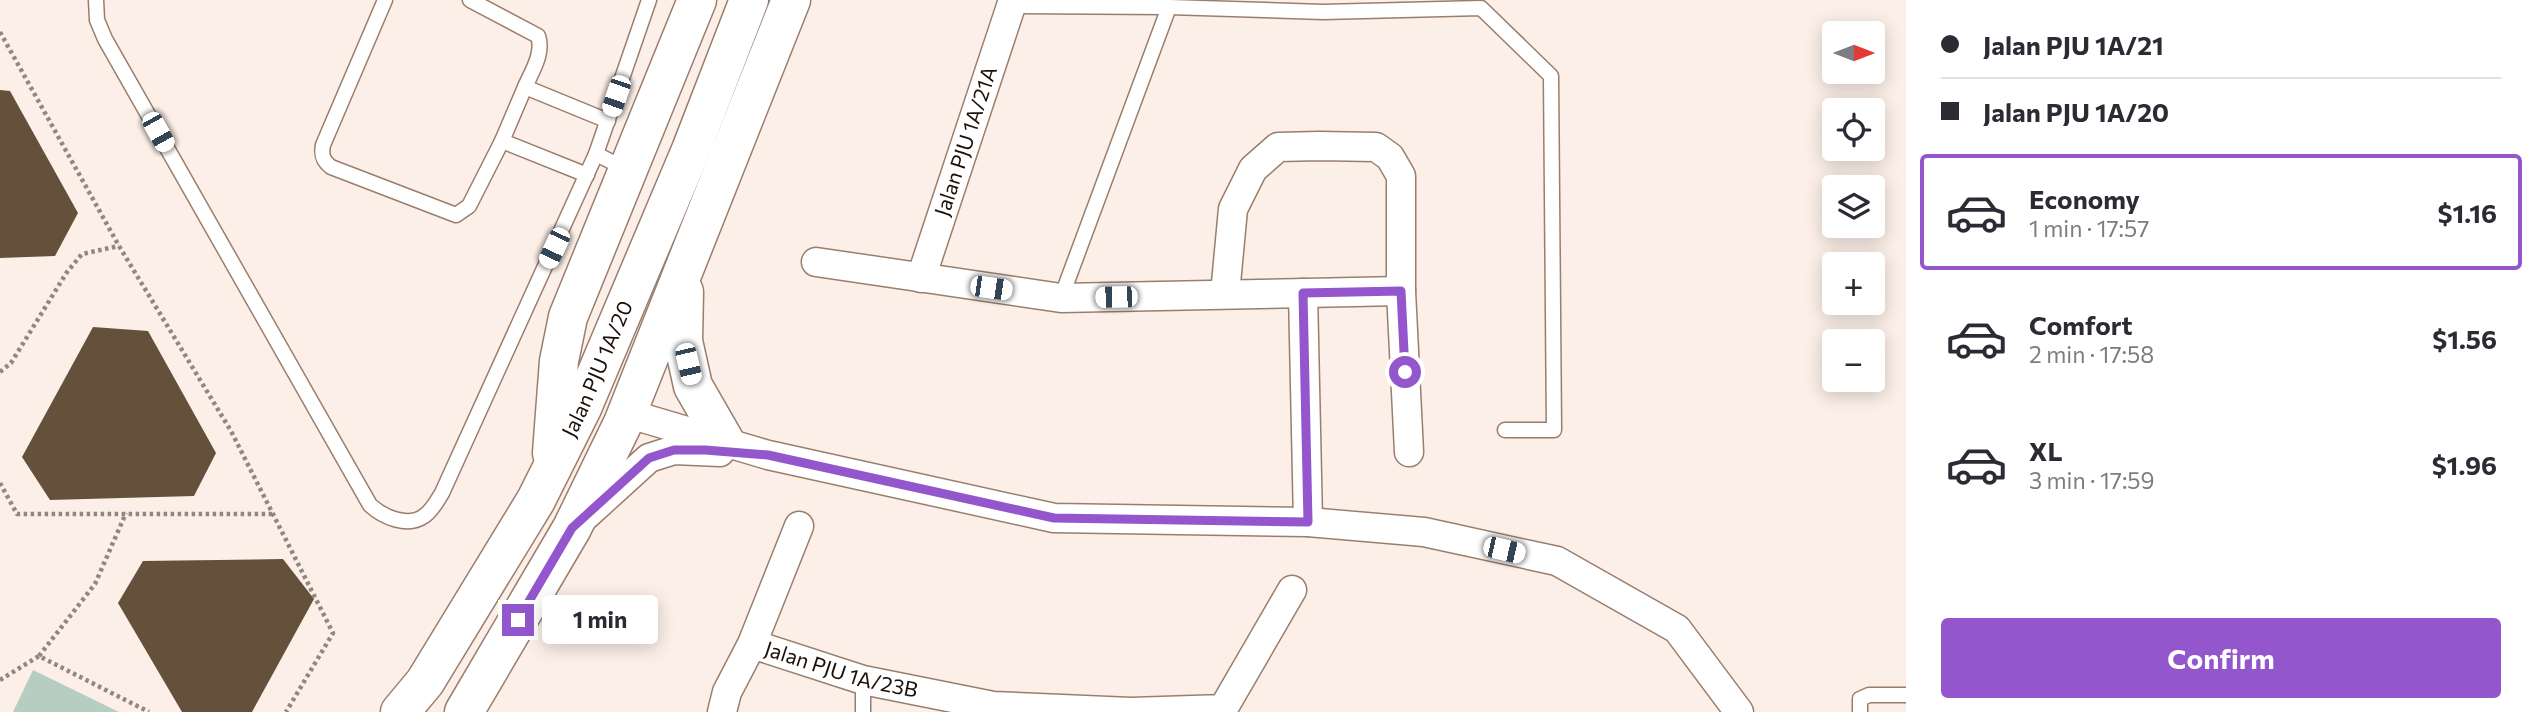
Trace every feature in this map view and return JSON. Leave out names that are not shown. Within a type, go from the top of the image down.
[{"type":"street","points":[[697,0],[612,162],[568,317],[559,361],[544,486],[545,500],[551,495],[585,433],[604,417],[626,413],[768,455],[1054,518],[1308,522],[1424,532],[1557,561],[1676,629],[1739,712]]},
{"type":"street","name":"Jalan PJU 1A/20","points":[[400,712],[425,682],[544,486],[582,408],[686,161],[749,0]]},
{"type":"street","name":"Jalan PJU 1A/20","points":[[464,712],[572,528],[626,413],[791,0]]},
{"type":"street","name":"Jalan PJU 1A/21A","points":[[921,278],[1011,6]]},
{"type":"street","points":[[1225,294],[1233,209],[1253,169],[1278,147],[1376,147],[1390,157],[1401,176],[1401,291],[1409,452]]},
{"type":"street","points":[[816,262],[1061,298],[1401,291]]},
{"type":"street","points":[[684,272],[682,341],[693,386],[724,440]]},
{"type":"street","points":[[1303,293],[1308,522]]},
{"type":"street","points":[[572,528],[649,458],[674,450],[688,449],[768,455]]},
{"type":"street","points":[[722,712],[727,692],[752,645],[799,526]]},
{"type":"street","name":"Jalan PJU 1A/23B","points":[[752,645],[863,680],[993,709],[1131,712],[1223,709],[1292,590]]},
{"type":"lane","points":[[96,0],[97,20],[105,39],[370,505],[378,512],[403,521],[424,517],[442,493],[587,175],[612,162],[608,121],[649,0]]},
{"type":"lane","points":[[385,0],[321,153],[324,162],[331,167],[456,215],[469,206],[502,141],[540,52],[538,36],[470,0]]},
{"type":"lane","points":[[1011,6],[1323,12],[1481,8],[1551,76],[1554,430],[1505,430]]},
{"type":"lane","points":[[1061,298],[1169,7]]},
{"type":"lane","points":[[526,87],[608,121]]},
{"type":"lane","points":[[502,141],[587,175]]},
{"type":"lane","points":[[863,680],[863,712]]},
{"type":"lane","points":[[1860,712],[1860,699],[1869,695],[1906,695]]},
{"type":"path","points":[[0,32],[119,246],[231,431],[333,633],[286,712]]},
{"type":"path","points":[[0,372],[11,363],[67,272],[82,254],[119,246]]},
{"type":"path","points":[[0,483],[17,514],[273,514]]},
{"type":"path","points":[[0,680],[39,656],[95,584],[127,513]]},
{"type":"path","points":[[39,656],[149,712]]},
{"type":"green space","points":[[33,670],[119,712],[13,712]]},
{"type":"building","points":[[0,90],[10,91],[78,213],[55,256],[0,258]]},
{"type":"building","points":[[93,327],[148,331],[216,453],[194,496],[50,500],[22,457]]},
{"type":"building","points":[[283,559],[314,599],[252,712],[182,712],[118,603],[143,561]]},
{"type":"route","points":[[518,620],[572,528],[649,458],[674,450],[768,455],[1054,518],[1308,522],[1303,293],[1401,291],[1405,372]]}]
